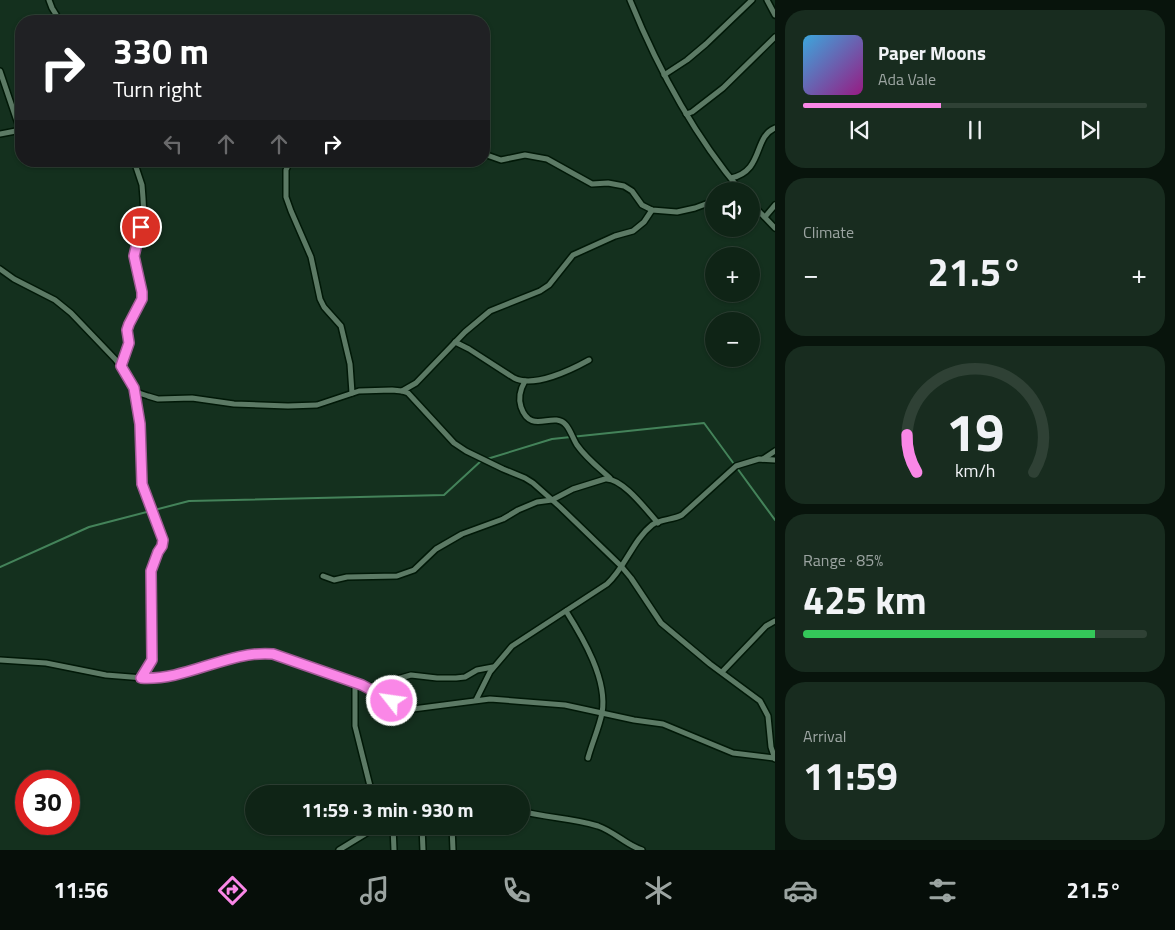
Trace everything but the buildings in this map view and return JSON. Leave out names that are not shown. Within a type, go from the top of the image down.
[{"type":"street","points":[[49,0],[56,15]]},
{"type":"street","points":[[630,0],[650,49],[686,114],[704,144],[734,182]]},
{"type":"street","points":[[664,75],[687,60],[706,44],[752,0]]},
{"type":"street","points":[[767,0],[775,15]]},
{"type":"street","points":[[686,114],[697,109],[725,86],[775,37]]},
{"type":"street","points":[[0,71],[15,113]]},
{"type":"street","points":[[731,178],[751,167],[764,136],[775,128]]},
{"type":"street","points":[[0,134],[15,131]]},
{"type":"street","points":[[490,156],[501,160],[525,155],[547,159],[592,184],[608,183],[624,186],[632,191],[642,205],[652,210],[677,212],[705,204]]},
{"type":"street","points":[[121,366],[129,343],[127,330],[139,305],[142,292],[134,256],[144,218],[142,185],[136,167]]},
{"type":"street","points":[[287,167],[286,197],[310,257],[320,299],[341,326],[350,364],[352,393]]},
{"type":"street","points":[[764,217],[775,205]]},
{"type":"street","points":[[402,391],[416,383],[455,342],[493,309],[515,302],[549,285],[573,255],[633,230],[644,222],[652,210]]},
{"type":"street","points":[[760,213],[775,228]]},
{"type":"street","points":[[0,269],[14,279],[56,300],[102,344],[121,366],[139,393],[158,399],[192,398],[234,404],[274,406],[317,405],[352,393],[375,390],[408,393],[454,443],[466,451],[525,478],[552,500],[632,578],[661,623],[690,649],[756,697],[764,706],[768,716],[775,759],[733,753],[663,724],[550,703],[501,699],[476,700],[412,709],[392,701],[368,687],[273,654],[261,653],[236,658],[182,674],[156,679],[106,675],[46,663],[0,660]]},
{"type":"street","points":[[455,342],[469,348],[514,378],[525,381],[560,374],[590,360]]},
{"type":"street","points":[[525,381],[519,398],[525,417],[531,421],[558,421],[564,423],[583,453],[610,478],[629,491],[658,523]]},
{"type":"street","points":[[134,388],[140,424],[142,484],[163,540],[151,571],[152,660],[141,678]]},
{"type":"street","points":[[763,459],[775,450]]},
{"type":"street","points":[[476,700],[494,667],[512,646],[607,584],[616,575],[652,525],[682,514],[736,466],[745,462],[763,459],[775,460]]},
{"type":"street","points":[[323,576],[334,580],[347,577],[397,576],[414,570],[436,549],[462,534],[504,519],[518,510],[538,502],[552,500],[573,489],[610,478]]},
{"type":"street","points":[[566,611],[590,653],[602,695],[602,713],[588,758]]},
{"type":"street","points":[[722,672],[766,626],[775,621]]},
{"type":"street","points":[[368,687],[411,675],[461,678],[478,670],[494,667]]},
{"type":"street","points":[[355,683],[355,726],[370,785]]},
{"type":"street","points":[[530,813],[596,825],[642,850]]},
{"type":"street","points":[[339,850],[363,835]]},
{"type":"street","points":[[393,835],[394,850]]},
{"type":"street","points":[[422,835],[423,850]]},
{"type":"street","points":[[452,835],[453,850]]},
{"type":"waterway","points":[[487,459],[552,439],[704,423],[734,464]]},
{"type":"waterway","points":[[0,567],[89,527],[189,501],[444,495],[482,460]]},
{"type":"waterway","points":[[737,468],[775,520]]},
{"type":"route","points":[[141,227],[134,256],[142,299],[127,330],[129,343],[121,366],[134,388],[142,446],[142,484],[163,540],[151,571],[150,581],[152,660],[146,673],[141,678],[156,679],[182,674],[236,658],[261,653],[273,654],[368,687],[392,701]]}]
